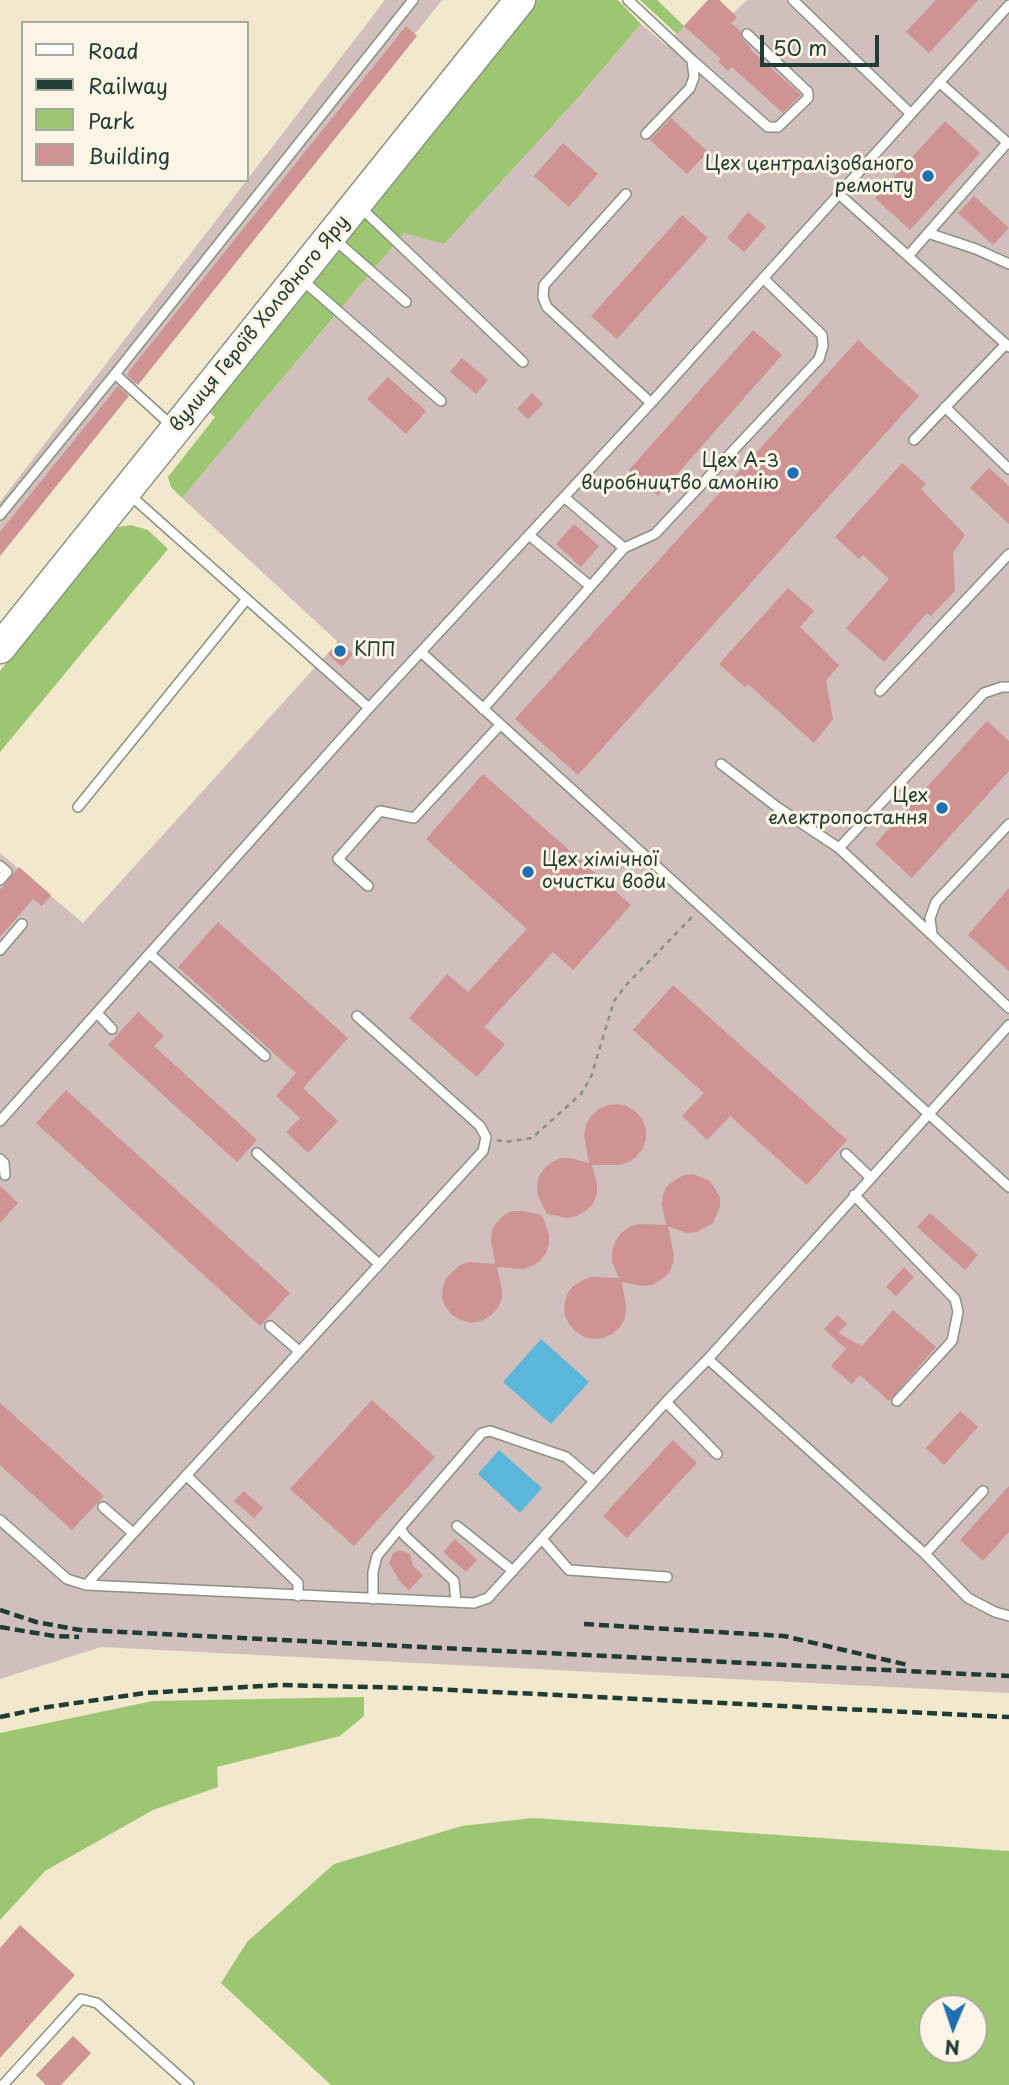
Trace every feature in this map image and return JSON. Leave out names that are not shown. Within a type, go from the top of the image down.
[{"type":"main road","name":"вулиця Героїв Холодного Яру","points":[[0,648],[520,0]]},
{"type":"lane","points":[[0,515],[414,0]]},
{"type":"lane","points":[[628,0],[768,127],[778,127],[808,98],[808,92],[747,34]]},
{"type":"lane","points":[[793,0],[911,114]]},
{"type":"lane","points":[[0,1121],[369,708],[651,403],[1009,5]]},
{"type":"lane","points":[[646,134],[690,88],[694,77],[692,60]]},
{"type":"lane","points":[[908,256],[1008,144],[939,82]]},
{"type":"lane","points":[[626,194],[544,285],[543,297],[547,307],[651,403]]},
{"type":"lane","points":[[839,194],[1007,345],[914,440]]},
{"type":"lane","points":[[356,204],[523,362]]},
{"type":"lane","points":[[928,233],[976,249],[1009,264]]},
{"type":"lane","points":[[332,237],[406,302]]},
{"type":"lane","points":[[299,277],[441,401]]},
{"type":"lane","points":[[483,709],[624,548],[655,534],[820,359],[822,335],[763,278]]},
{"type":"lane","points":[[115,374],[176,429]]},
{"type":"lane","points":[[945,407],[1009,469]]},
{"type":"lane","points":[[126,491],[369,708]]},
{"type":"lane","points":[[564,497],[624,548]]},
{"type":"lane","points":[[529,535],[590,586]]},
{"type":"lane","points":[[880,691],[1009,554]]},
{"type":"lane","points":[[78,807],[246,600]]},
{"type":"lane","points":[[421,652],[1009,1187]]},
{"type":"lane","points":[[839,848],[984,693],[1009,687]]},
{"type":"lane","points":[[368,886],[338,859],[380,811],[414,818],[500,725]]},
{"type":"lane","points":[[721,764],[777,807],[839,848],[1009,1008]]},
{"type":"lane","points":[[932,935],[930,918],[936,902],[1009,824]]},
{"type":"lane","points":[[0,866],[7,872],[0,880]]},
{"type":"lane","points":[[0,950],[22,925]]},
{"type":"lane","points":[[150,954],[265,1056]]},
{"type":"lane","points":[[97,1013],[112,1029]]},
{"type":"lane","points":[[86,1585],[483,1151],[486,1137],[480,1126],[357,1016]]},
{"type":"lane","points":[[0,1520],[67,1579],[86,1585],[474,1603],[488,1598],[1009,1025]]},
{"type":"lane","points":[[257,1153],[379,1264]]},
{"type":"lane","points":[[846,1154],[870,1177]]},
{"type":"lane","points":[[0,1159],[4,1163],[5,1175]]},
{"type":"lane","points":[[854,1195],[955,1299],[958,1312],[952,1341],[897,1401]]},
{"type":"lane","points":[[270,1326],[299,1351]]},
{"type":"lane","points":[[708,1359],[925,1554],[968,1598],[1009,1616]]},
{"type":"lane","points":[[666,1402],[717,1454]]},
{"type":"lane","points":[[373,1599],[373,1573],[377,1556],[482,1433],[490,1431],[566,1457],[594,1481]]},
{"type":"lane","points":[[186,1475],[298,1583],[298,1596]]},
{"type":"lane","points":[[925,1554],[983,1491]]},
{"type":"lane","points":[[103,1507],[133,1533]]},
{"type":"lane","points":[[457,1526],[513,1570]]},
{"type":"lane","points":[[400,1528],[405,1536],[454,1581],[456,1602]]},
{"type":"lane","points":[[542,1539],[569,1570],[667,1577]]},
{"type":"lane","points":[[3,2085],[81,1999],[97,2003],[189,2085]]},
{"type":"path","points":[[486,1137],[505,1142],[532,1139],[582,1094],[591,1077],[614,1001],[627,984],[702,907]]},
{"type":"shaded area","points":[[385,0],[442,0],[0,554],[0,502]]},
{"type":"shaded area","points":[[708,0],[719,0],[733,13],[747,0],[1009,0],[1009,1693],[101,1647],[0,1679],[0,853],[83,923],[338,642],[182,498],[404,233],[583,92],[641,24],[666,45]]},
{"type":"green space","points":[[536,0],[618,0],[641,24],[583,92],[444,244],[404,233],[182,498],[171,487],[168,477],[215,417],[206,409]]},
{"type":"green space","points":[[640,0],[657,0],[684,26],[677,34]]},
{"type":"green space","points":[[131,525],[148,530],[168,549],[0,752],[0,671],[113,528]]},
{"type":"green space","points":[[364,1697],[364,1716],[340,1736],[217,1767],[218,1787],[153,1810],[45,1871],[0,1920],[0,1733],[153,1701]]},
{"type":"green space","points":[[533,1818],[1009,1851],[1009,2085],[331,2085],[221,1983],[247,1942],[334,1864],[462,1826]]},
{"type":"water","points":[[541,1339],[589,1382],[551,1424],[503,1382]]},
{"type":"water","points":[[499,1450],[542,1488],[520,1513],[478,1474]]},
{"type":"building","points":[[708,0],[719,0],[737,17],[731,23],[741,32],[741,37],[750,49],[801,95],[783,113],[732,67],[728,71],[718,62],[721,59],[684,26]]},
{"type":"building","points":[[936,0],[978,0],[929,53],[906,32]]},
{"type":"building","points":[[406,26],[417,36],[138,385],[127,375],[130,370]]},
{"type":"building","points":[[671,118],[708,152],[687,174],[650,140]]},
{"type":"building","name":"Цех централізованого ремонту","points":[[945,121],[980,153],[910,230],[875,198]]},
{"type":"building","points":[[563,143],[598,174],[569,207],[534,176]]},
{"type":"building","points":[[974,196],[1009,228],[993,245],[958,213]]},
{"type":"building","points":[[748,212],[766,227],[744,252],[727,238]]},
{"type":"building","points":[[682,215],[708,238],[617,339],[591,316]]},
{"type":"building","points":[[753,330],[782,355],[658,496],[629,470]]},
{"type":"building","points":[[858,340],[919,396],[578,775],[515,719]]},
{"type":"building","points":[[462,358],[488,380],[476,394],[450,372]]},
{"type":"building","points":[[388,377],[426,411],[406,434],[367,399]]},
{"type":"building","points":[[118,386],[129,396],[0,556],[0,532]]},
{"type":"building","points":[[532,393],[543,404],[528,419],[517,409]]},
{"type":"building","points":[[902,463],[926,484],[921,489],[965,535],[953,553],[955,591],[931,616],[927,613],[884,662],[846,628],[889,579],[863,555],[859,559],[835,537]]},
{"type":"building","points":[[989,468],[1009,486],[1009,524],[970,488]]},
{"type":"building","points":[[574,524],[599,546],[581,567],[556,544]]},
{"type":"building","points":[[788,588],[814,611],[800,627],[839,665],[826,681],[833,719],[814,743],[748,684],[745,687],[719,664]]},
{"type":"building","name":"КПП","points":[[338,641],[353,654],[342,667],[328,654]]},
{"type":"building","name":"Цех електропостання","points":[[987,721],[1009,741],[1009,771],[912,878],[875,844]]},
{"type":"building","name":"Цех хімічної очистки води","points":[[483,774],[631,905],[573,970],[553,952],[484,1027],[505,1044],[477,1077],[409,1018],[447,974],[468,992],[527,929],[426,839]]},
{"type":"building","points":[[19,867],[51,895],[42,906],[33,899],[0,937],[0,890]]},
{"type":"building","points":[[1009,888],[1009,971],[968,935]]},
{"type":"building","points":[[218,922],[348,1038],[303,1088],[338,1121],[308,1153],[286,1132],[300,1118],[276,1096],[296,1073],[178,967]]},
{"type":"building","points":[[673,985],[847,1140],[807,1185],[730,1116],[707,1140],[682,1116],[704,1093],[633,1030]]},
{"type":"building","points":[[138,1012],[164,1036],[154,1046],[257,1140],[237,1162],[108,1045]]},
{"type":"building","points":[[66,1090],[290,1293],[260,1326],[36,1123]]},
{"type":"building","points":[[617,1104],[627,1106],[642,1119],[646,1129],[643,1148],[629,1162],[619,1165],[592,1165],[597,1194],[586,1211],[567,1218],[547,1214],[538,1196],[539,1176],[552,1162],[561,1158],[589,1163],[584,1135],[586,1125],[598,1109]]},
{"type":"building","points":[[693,1174],[710,1181],[720,1197],[720,1206],[713,1223],[697,1232],[687,1233],[668,1226],[674,1254],[669,1273],[652,1285],[622,1282],[625,1318],[612,1334],[594,1339],[575,1331],[565,1315],[564,1305],[572,1287],[591,1277],[619,1278],[612,1262],[612,1251],[621,1233],[639,1224],[666,1225],[662,1205],[667,1186],[684,1175]]},
{"type":"building","points":[[0,1186],[18,1203],[0,1223]]},
{"type":"building","points":[[512,1211],[542,1215],[549,1235],[546,1253],[540,1261],[523,1269],[497,1267],[502,1299],[497,1309],[481,1321],[471,1323],[461,1320],[452,1315],[445,1306],[442,1297],[446,1278],[460,1265],[469,1262],[495,1264],[492,1230],[504,1215]]},
{"type":"building","points":[[930,1213],[978,1255],[965,1270],[917,1227]]},
{"type":"building","points":[[904,1267],[914,1277],[896,1296],[886,1287]]},
{"type":"building","points":[[893,1310],[936,1347],[889,1401],[860,1375],[852,1384],[831,1366],[846,1349],[824,1329],[837,1315],[847,1324],[838,1333],[862,1346]]},
{"type":"building","points":[[372,1400],[435,1457],[354,1546],[290,1489]]},
{"type":"building","points":[[0,1403],[104,1496],[72,1530],[0,1465]]},
{"type":"building","points":[[960,1411],[978,1427],[944,1465],[926,1448]]},
{"type":"building","points":[[673,1440],[697,1463],[627,1538],[603,1516]]},
{"type":"building","points":[[1009,1486],[1009,1532],[983,1561],[960,1540]]},
{"type":"building","points":[[244,1491],[263,1508],[254,1518],[234,1501]]},
{"type":"building","points":[[455,1539],[477,1560],[466,1572],[443,1552]]},
{"type":"building","points":[[400,1550],[410,1554],[413,1566],[423,1575],[409,1590],[397,1579],[389,1563],[393,1553]]},
{"type":"building","points":[[20,1925],[75,1975],[0,2058],[0,1948]]},
{"type":"building","points":[[73,2036],[91,2053],[61,2085],[46,2085],[36,2075]]},
{"type":"railway","points":[[0,1610],[36,1622],[80,1630],[1009,1676]]},
{"type":"railway","points":[[584,1624],[784,1636],[908,1665]]},
{"type":"railway","points":[[0,1627],[54,1636],[79,1637]]},
{"type":"railway","points":[[0,1717],[145,1693],[279,1685],[412,1688],[1009,1717]]},
{"type":"place","name":"Цех централізованого ремонту","points":[[928,176]]},
{"type":"place","name":"Цех А-3 виробництво амонію","points":[[793,473]]},
{"type":"place","name":"КПП","points":[[340,651]]},
{"type":"place","name":"Цех електропостання","points":[[942,808]]},
{"type":"place","name":"Цех хімічної очистки води","points":[[528,872]]}]
